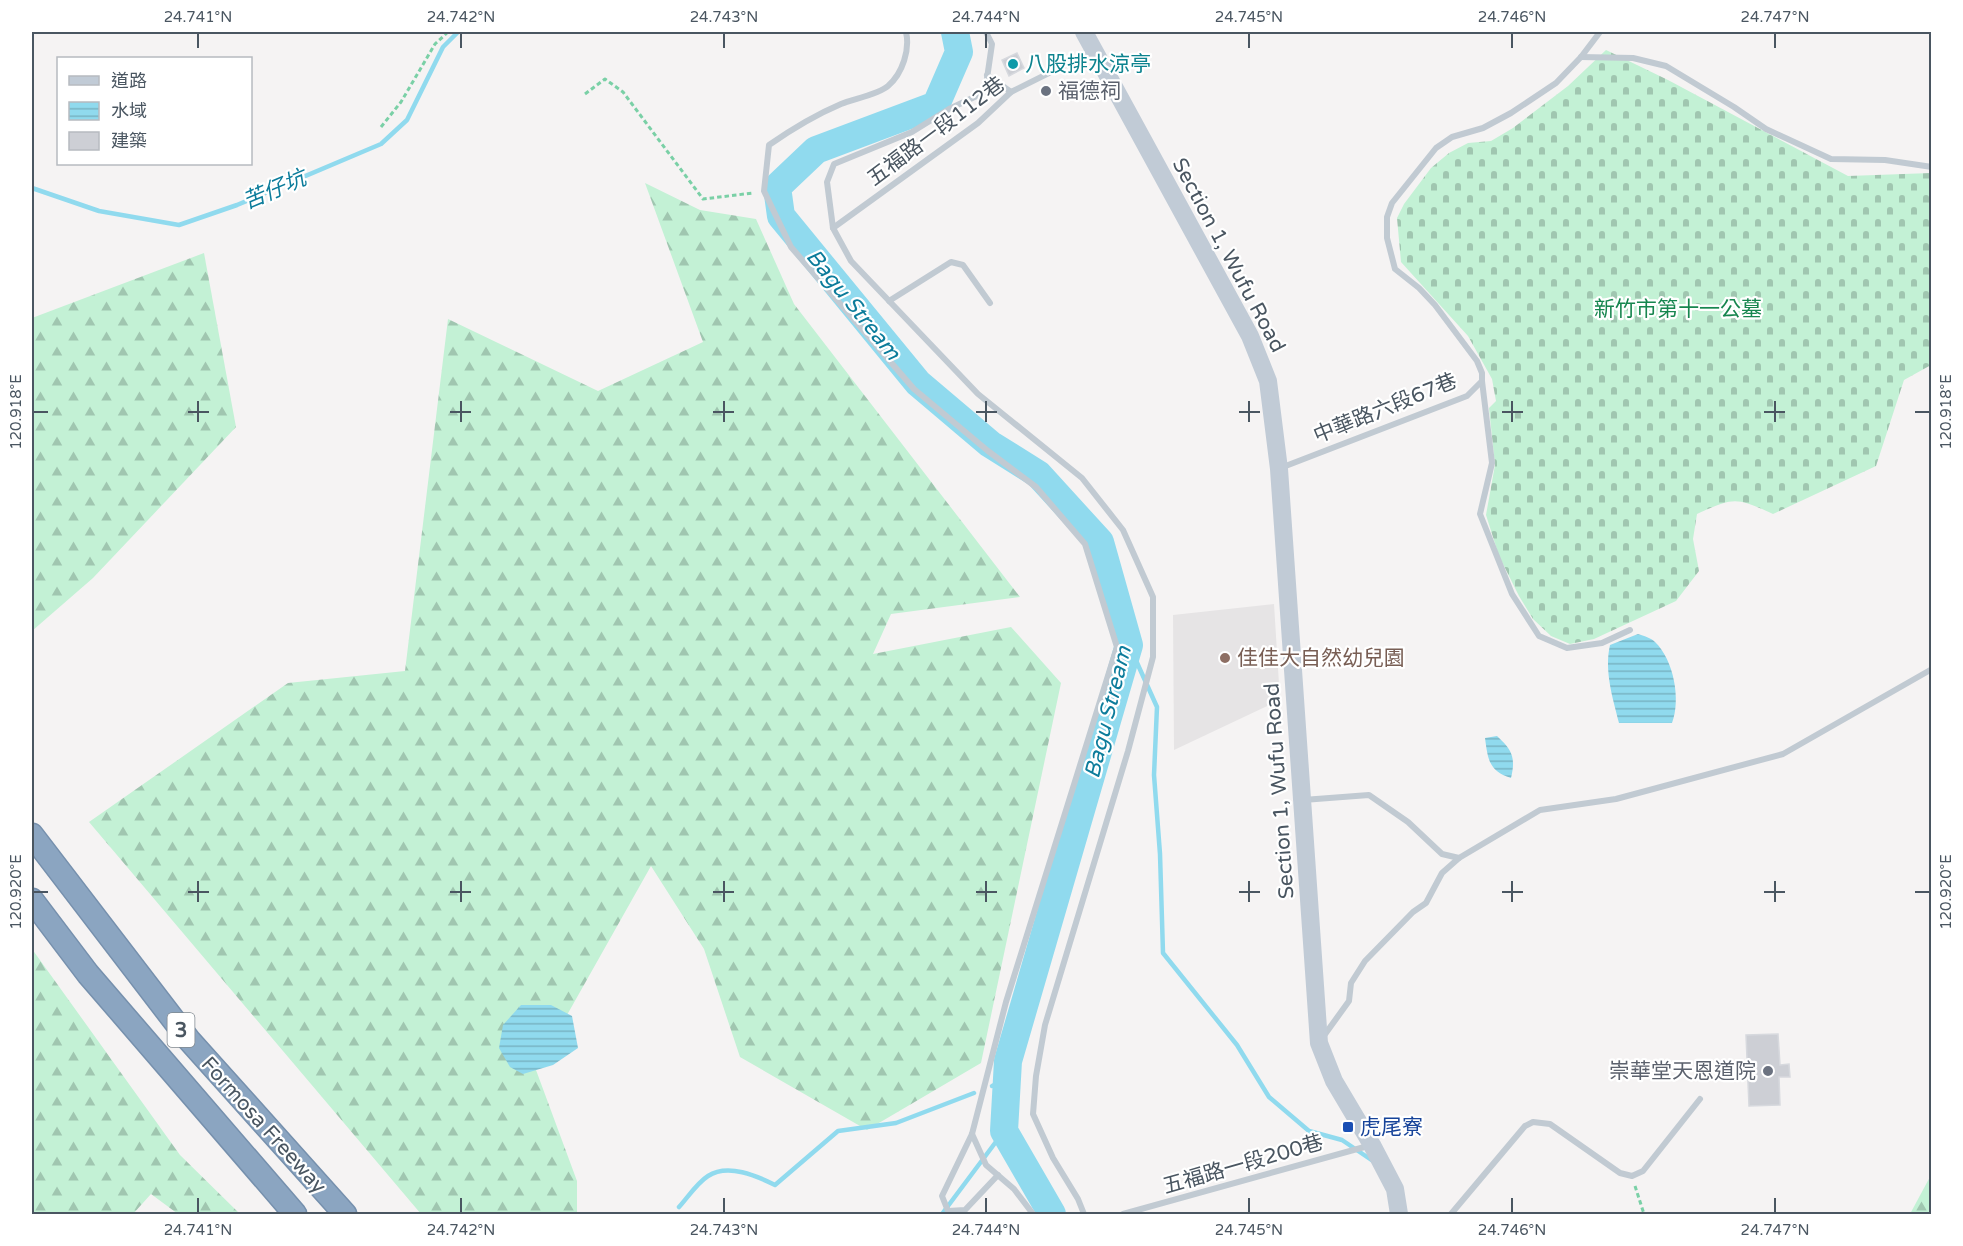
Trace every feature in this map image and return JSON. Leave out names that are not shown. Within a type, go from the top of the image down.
[{"type":"highway","name":"Formosa Freeway","points":[[32,835],[189,1040],[345,1215]]},
{"type":"highway","name":"Formosa Freeway","points":[[32,900],[88,974],[295,1215]]},
{"type":"main road","name":"Section 1, Wufu Road","points":[[1084,32],[1250,336],[1268,381],[1279,469],[1319,1043],[1334,1080],[1395,1190],[1399,1215]]},
{"type":"lane","points":[[906,32],[909,42],[901,69],[888,87],[840,105],[802,123],[769,145],[764,191],[791,247],[914,389],[1036,488],[1086,544],[1117,647],[1006,1002],[972,1134],[942,1196],[948,1211],[965,1210],[998,1175]]},
{"type":"lane","points":[[986,32],[992,44],[985,92],[949,108],[912,132],[834,164],[827,182],[833,228],[851,261],[978,394],[1082,478],[1123,530],[1153,597],[1153,657],[1045,1025],[1036,1076],[1034,1114],[1053,1158],[1078,1199],[1084,1215]]},
{"type":"lane","name":"中華路六段67巷","points":[[1279,469],[1467,396],[1482,381],[1482,373],[1477,361],[1435,305],[1419,288],[1395,269],[1388,238],[1387,217],[1392,203],[1402,188],[1436,148],[1452,137],[1483,128],[1511,113],[1556,83],[1581,57],[1600,32]]},
{"type":"lane","name":"五福路一段112巷","points":[[833,228],[969,130],[1011,92],[1094,50]]},
{"type":"lane","points":[[1581,57],[1633,58],[1666,66],[1766,129],[1831,159],[1885,160],[1932,167]]},
{"type":"lane","points":[[987,75],[1011,92]]},
{"type":"lane","points":[[889,301],[951,262],[963,265],[990,303]]},
{"type":"lane","points":[[1482,381],[1491,463],[1480,514],[1512,594],[1539,636],[1568,648],[1602,642],[1630,630]]},
{"type":"lane","points":[[1319,1043],[1349,1001],[1351,983],[1365,961],[1413,912],[1426,903],[1442,873],[1459,858],[1540,810],[1616,798],[1783,754],[1932,669]]},
{"type":"lane","points":[[1302,800],[1369,795],[1408,822],[1442,854],[1459,858]]},
{"type":"lane","points":[[1451,1215],[1525,1126],[1533,1122],[1550,1124],[1620,1173],[1632,1176],[1643,1171],[1700,1099]]},
{"type":"lane","points":[[972,1134],[986,1165],[1014,1188],[1033,1215]]},
{"type":"lane","name":"五福路一段200巷","points":[[1123,1215],[1372,1145]]},
{"type":"path","points":[[381,127],[401,102],[435,44],[448,32]]},
{"type":"path","points":[[585,94],[605,79],[623,92],[703,198],[764,191]]},
{"type":"path","points":[[1632,1176],[1644,1215]]},
{"type":"shaded area","name":"佳佳大自然幼兒園","points":[[1274,604],[1280,700],[1174,750],[1173,615]]},
{"type":"green space","name":"新竹市第十一公墓","points":[[1606,50],[1668,80],[1848,176],[1931,173],[1931,365],[1904,380],[1876,466],[1773,514],[1751,504],[1735,501],[1719,504],[1697,514],[1693,539],[1699,571],[1676,601],[1594,639],[1570,644],[1551,636],[1533,619],[1499,556],[1486,515],[1495,465],[1489,408],[1496,401],[1492,379],[1468,336],[1401,262],[1397,218],[1404,204],[1431,168],[1449,153],[1468,143],[1491,141],[1513,128],[1568,86]]},
{"type":"green space","points":[[645,183],[700,210],[756,219],[794,304],[1020,597],[891,614],[873,654],[1011,627],[1061,683],[981,1063],[867,1130],[740,1057],[704,949],[651,866],[536,1070],[577,1181],[577,1214],[421,1214],[89,822],[288,683],[405,671],[448,319],[598,391],[703,342]]},
{"type":"green space","points":[[204,253],[236,427],[93,578],[32,631],[32,318]]},
{"type":"green space","points":[[32,949],[180,1155],[240,1214],[178,1214],[151,1194],[133,1214],[32,1214]]},
{"type":"green space","points":[[1931,1175],[1931,1214],[1910,1214]]},
{"type":"water","points":[[1638,634],[1655,642],[1662,650],[1671,669],[1676,692],[1675,714],[1672,723],[1619,723],[1609,675],[1610,645]]},
{"type":"water","points":[[1497,736],[1512,754],[1511,778],[1498,772],[1489,758],[1485,738]]},
{"type":"water","points":[[521,1005],[551,1005],[572,1016],[578,1048],[553,1065],[523,1074],[510,1067],[499,1048],[503,1025]]},
{"type":"building","name":"八股排水涼亭","points":[[1017,53],[1024,68],[1009,76],[1002,60]]},
{"type":"building","name":"崇華堂天恩道院","points":[[1778,1034],[1780,1065],[1789,1064],[1790,1077],[1779,1077],[1780,1105],[1749,1106],[1746,1035]]},
{"type":"waterway","name":"苦仔坑","points":[[32,188],[99,211],[179,225],[237,205],[381,144],[407,120],[443,47],[458,32]]},
{"type":"waterway","name":"Bagu Stream","points":[[955,32],[959,52],[936,105],[816,150],[777,187],[781,216],[918,383],[990,444],[1038,474],[1100,542],[1129,645],[1008,1061],[1004,1131],[1052,1214]]},
{"type":"waterway","points":[[1129,645],[1157,707],[1154,775],[1160,854],[1163,953],[1237,1045],[1269,1097],[1309,1131],[1342,1140],[1373,1161]]},
{"type":"waterway","points":[[992,1086],[1007,1079]]},
{"type":"waterway","points":[[679,1207],[700,1182],[716,1172],[742,1172],[775,1185],[838,1131],[896,1123],[974,1093]]},
{"type":"waterway","points":[[942,1214],[1004,1131]]},
{"type":"place","name":"八股排水涼亭","points":[[1013,64]]},
{"type":"place","name":"福德祠","points":[[1046,91]]},
{"type":"place","name":"佳佳大自然幼兒園","points":[[1225,658]]},
{"type":"place","name":"崇華堂天恩道院","points":[[1768,1071]]},
{"type":"place","name":"虎尾寮","points":[[1348,1127]]}]
